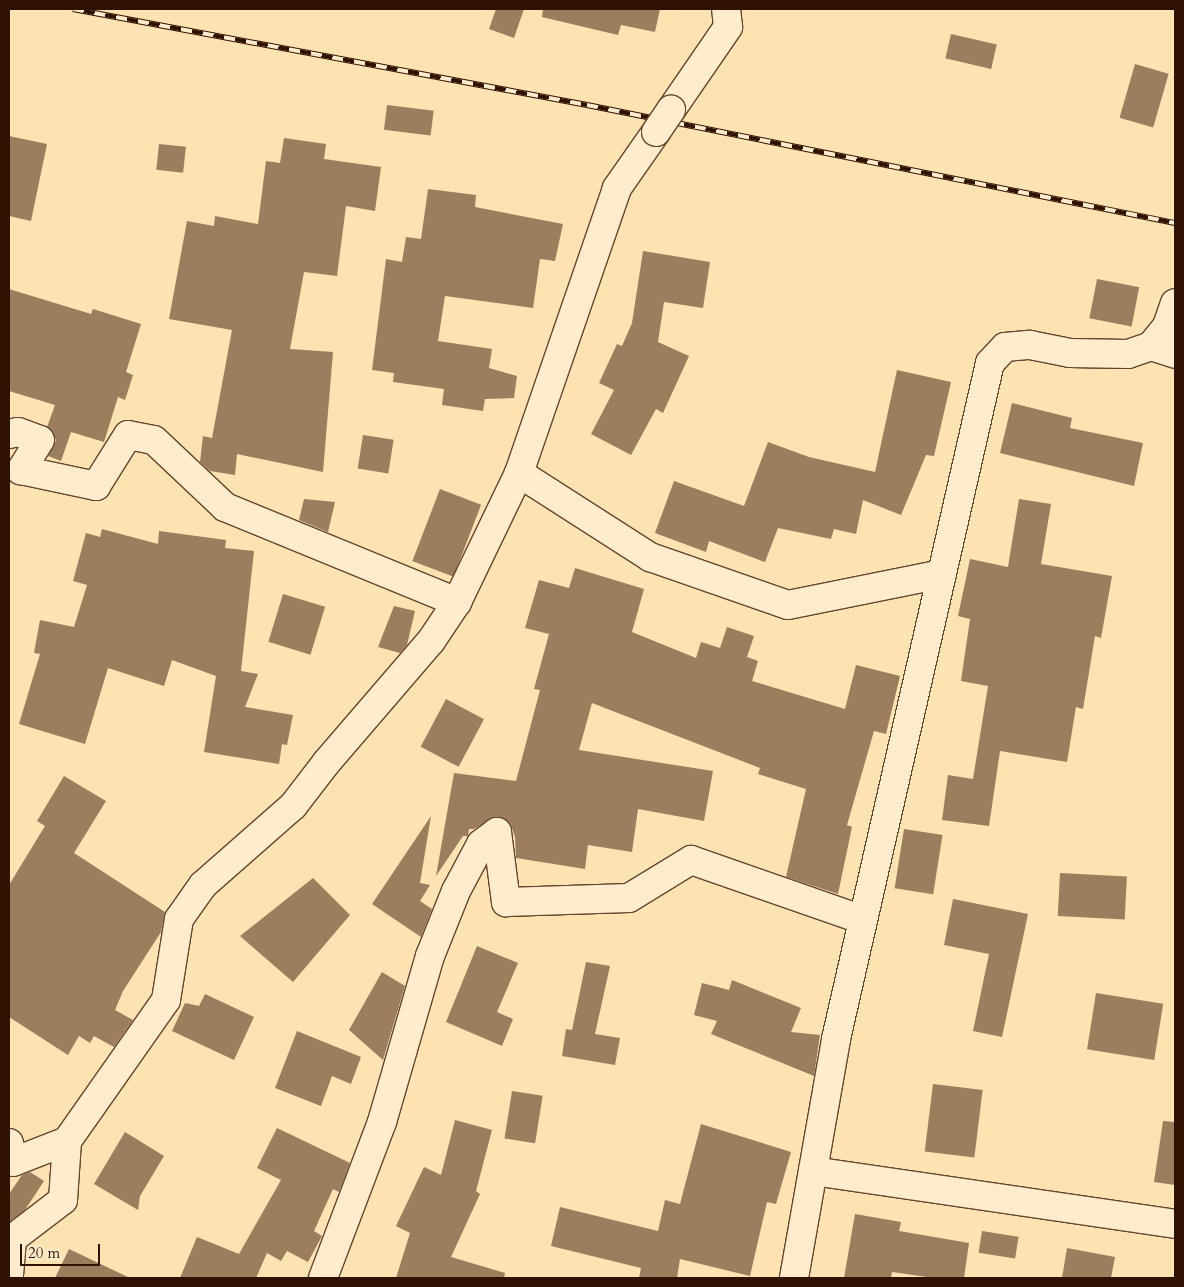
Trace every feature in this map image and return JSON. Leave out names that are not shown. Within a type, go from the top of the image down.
[{"type":"street","points":[[9,1275],[12,1239],[63,1200],[67,1141],[166,1000],[179,919],[203,885],[293,806],[326,763],[431,640],[456,602],[519,473],[617,188],[728,28],[726,9]]},
{"type":"street","points":[[794,1278],[836,1039],[990,363],[1005,347],[1030,345],[1070,353],[1128,354],[1163,350],[1175,303]]},
{"type":"street","points":[[9,434],[18,432],[40,440],[21,470],[96,486],[128,435],[154,440],[225,507],[456,602]]},
{"type":"street","points":[[519,473],[650,557],[788,605],[942,574]]},
{"type":"street","points":[[323,1278],[382,1122],[434,947],[456,891],[481,844],[497,832],[506,902],[629,898],[691,860],[863,920]]},
{"type":"street","points":[[9,1143],[12,1162],[67,1141]]},
{"type":"street","points":[[813,1171],[1175,1224]]},
{"type":"building","points":[[496,9],[524,9],[514,38],[489,29]]},
{"type":"building","points":[[543,9],[660,9],[655,32],[621,25],[618,35],[542,17]]},
{"type":"building","points":[[951,34],[997,45],[991,69],[945,58]]},
{"type":"building","points":[[1135,64],[1169,74],[1153,127],[1120,118]]},
{"type":"building","points":[[387,105],[434,111],[431,136],[384,130]]},
{"type":"building","points":[[9,136],[47,144],[31,221],[9,216]]},
{"type":"building","points":[[284,138],[326,144],[324,159],[381,167],[375,211],[346,206],[337,276],[304,272],[290,349],[333,352],[323,472],[237,454],[235,475],[210,471],[200,462],[203,436],[212,438],[232,330],[169,319],[187,221],[214,226],[215,216],[258,224],[266,161],[280,163]]},
{"type":"building","points":[[159,144],[186,147],[183,173],[156,170]]},
{"type":"building","points":[[428,189],[476,195],[475,207],[563,224],[555,261],[540,259],[533,308],[445,296],[438,341],[492,349],[489,368],[517,376],[514,398],[485,399],[483,411],[442,405],[444,389],[393,382],[394,373],[372,370],[386,259],[402,262],[406,237],[421,239]]},
{"type":"building","points":[[643,251],[710,262],[703,308],[664,302],[658,342],[689,356],[663,413],[656,409],[631,455],[591,434],[614,390],[599,383],[617,344],[622,346],[632,323]]},
{"type":"building","points":[[1097,279],[1139,287],[1132,326],[1089,318]]},
{"type":"building","points":[[9,289],[91,314],[93,309],[141,324],[126,372],[133,375],[125,400],[118,397],[104,442],[71,432],[61,461],[48,456],[56,440],[47,427],[55,405],[9,391]]},
{"type":"building","points":[[897,370],[951,382],[934,456],[926,455],[901,515],[863,500],[856,534],[834,529],[831,539],[778,528],[765,562],[709,541],[706,552],[655,533],[674,481],[744,506],[768,442],[809,457],[875,472]]},
{"type":"building","points":[[1012,403],[1072,418],[1070,428],[1143,443],[1134,486],[1000,453]]},
{"type":"building","points":[[363,435],[394,440],[388,473],[358,469]]},
{"type":"building","points":[[440,489],[481,505],[453,577],[412,561]]},
{"type":"building","points":[[304,499],[335,502],[328,532],[299,520]]},
{"type":"building","points":[[1019,499],[1051,504],[1041,564],[1112,576],[1101,638],[1095,636],[1083,709],[1076,707],[1067,762],[1000,751],[989,826],[942,820],[948,775],[973,779],[988,686],[961,681],[970,619],[958,616],[970,559],[1008,567]]},
{"type":"building","points":[[102,529],[158,544],[159,531],[226,540],[225,548],[254,551],[241,671],[258,674],[245,707],[293,715],[287,745],[282,744],[279,764],[204,752],[216,676],[172,660],[164,686],[108,668],[85,744],[19,724],[40,654],[34,653],[40,620],[74,627],[87,585],[73,581],[86,533],[100,537]]},
{"type":"building","points":[[575,568],[644,589],[632,632],[696,658],[701,642],[720,648],[727,627],[754,636],[747,657],[758,661],[752,681],[845,709],[856,665],[900,676],[886,734],[874,731],[847,825],[852,827],[838,894],[786,877],[806,789],[758,774],[760,768],[592,703],[579,750],[713,771],[704,821],[638,809],[632,852],[588,845],[585,869],[516,858],[515,837],[510,823],[495,817],[474,829],[469,829],[468,836],[463,836],[436,876],[454,773],[516,781],[540,690],[534,689],[549,634],[525,628],[539,580],[569,588]]},
{"type":"building","points":[[283,594],[325,607],[310,655],[268,642]]},
{"type":"building","points":[[394,606],[415,611],[407,645],[400,653],[378,647]]},
{"type":"building","points":[[446,699],[484,719],[459,767],[421,747]]},
{"type":"building","points":[[64,776],[106,801],[74,853],[165,912],[161,932],[123,991],[115,1010],[133,1020],[114,1047],[94,1036],[90,1043],[79,1036],[68,1055],[9,1017],[9,885],[45,826],[37,821]]},
{"type":"building","points":[[431,816],[420,883],[430,885],[420,901],[432,909],[421,937],[372,904]]},
{"type":"building","points":[[904,829],[943,835],[933,894],[895,888]]},
{"type":"building","points":[[1060,873],[1127,877],[1125,919],[1058,916]]},
{"type":"building","points":[[313,878],[350,915],[293,982],[240,936]]},
{"type":"building","points":[[953,899],[1028,914],[1002,1037],[973,1031],[989,954],[944,945]]},
{"type":"building","points":[[477,946],[518,963],[497,1012],[513,1019],[502,1046],[446,1022]]},
{"type":"building","points":[[586,962],[610,966],[595,1034],[620,1038],[615,1065],[562,1056],[566,1029],[572,1030]]},
{"type":"building","points":[[382,972],[405,986],[383,1060],[349,1030]]},
{"type":"building","points":[[732,980],[801,1008],[791,1032],[820,1035],[814,1076],[711,1034],[717,1021],[694,1015],[702,983],[729,990]]},
{"type":"building","points":[[1096,993],[1163,1004],[1154,1060],[1087,1049]]},
{"type":"building","points":[[205,994],[254,1017],[234,1060],[172,1031],[185,1003],[199,1006]]},
{"type":"building","points":[[297,1031],[361,1057],[351,1084],[332,1076],[321,1106],[275,1088]]},
{"type":"building","points":[[933,1084],[983,1090],[974,1158],[925,1151]]},
{"type":"building","points":[[512,1091],[543,1096],[535,1143],[504,1138]]},
{"type":"building","points":[[455,1120],[492,1130],[476,1191],[480,1194],[451,1257],[505,1273],[504,1278],[396,1278],[410,1233],[396,1226],[424,1167],[441,1175]]},
{"type":"building","points":[[1163,1121],[1175,1122],[1175,1185],[1154,1182]]},
{"type":"building","points":[[701,1124],[791,1152],[776,1204],[767,1202],[750,1276],[680,1259],[677,1278],[639,1278],[641,1268],[551,1246],[560,1207],[658,1231],[665,1200],[680,1204]]},
{"type":"building","points":[[277,1128],[350,1163],[339,1192],[333,1189],[314,1231],[322,1236],[308,1262],[287,1251],[281,1261],[267,1253],[256,1278],[180,1278],[197,1237],[239,1254],[281,1180],[257,1168]]},
{"type":"building","points":[[125,1132],[164,1156],[140,1196],[138,1210],[94,1184]]},
{"type":"building","points":[[30,1172],[44,1181],[25,1210],[9,1222],[9,1194],[22,1175]]},
{"type":"building","points":[[855,1214],[901,1222],[899,1231],[969,1243],[964,1278],[934,1278],[892,1272],[891,1278],[844,1278]]},
{"type":"building","points":[[982,1231],[1019,1237],[1015,1259],[979,1253]]},
{"type":"building","points":[[1067,1248],[1115,1257],[1111,1278],[1062,1278]]},
{"type":"building","points":[[69,1249],[130,1278],[55,1278]]},
{"type":"railway","points":[[73,9],[587,105],[1175,223]]}]
